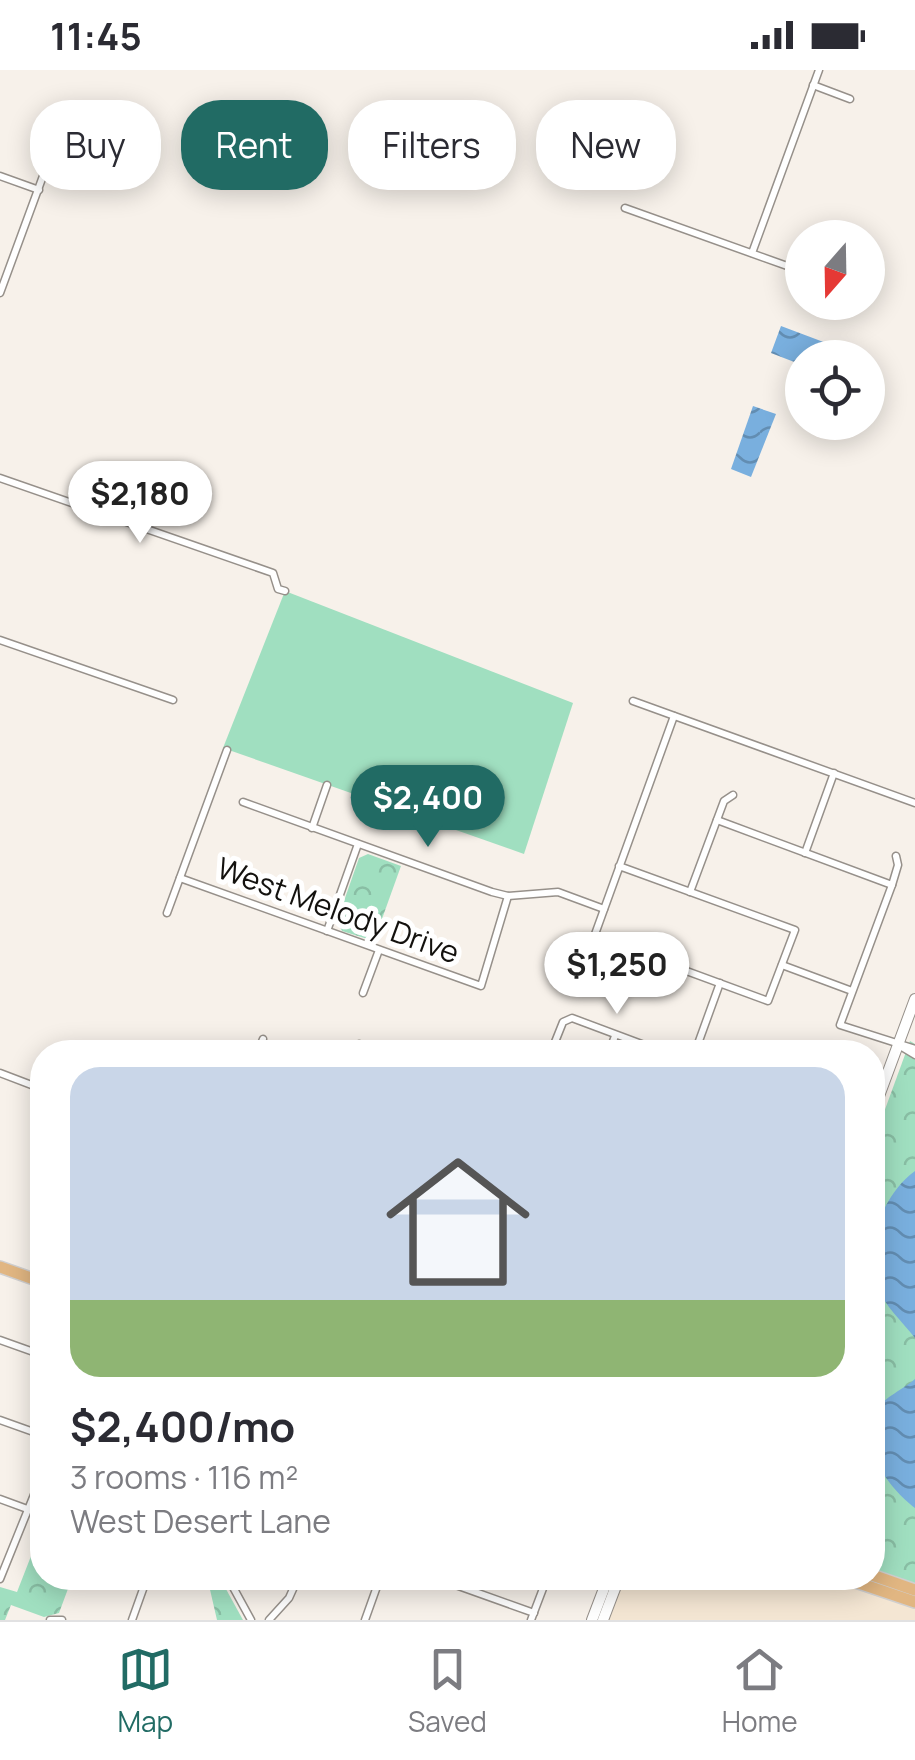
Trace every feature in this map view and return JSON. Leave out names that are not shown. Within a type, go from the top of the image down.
[{"type":"main road","points":[[885,1080],[915,1000]]},
{"type":"main road","points":[[0,1267],[30,1278]]},
{"type":"main road","points":[[885,1579],[915,1590]]},
{"type":"main road","points":[[592,1620],[603,1590]]},
{"type":"main road","points":[[603,1620],[614,1590]]},
{"type":"main road","points":[[880,1590],[915,1602]]},
{"type":"street","points":[[752,254],[819,70]]},
{"type":"street","points":[[813,85],[850,99]]},
{"type":"street","points":[[0,176],[30,187]]},
{"type":"street","points":[[0,293],[38,190]]},
{"type":"street","points":[[624,208],[785,265]]},
{"type":"street","points":[[0,478],[273,573],[278,589],[284,592]]},
{"type":"street","points":[[0,640],[174,700]]},
{"type":"street","points":[[633,701],[915,803]]},
{"type":"street","points":[[620,866],[795,930],[768,1001],[594,937],[674,716]]},
{"type":"street","points":[[167,913],[227,750]]},
{"type":"street","points":[[804,852],[834,773]]},
{"type":"street","points":[[312,828],[328,785]]},
{"type":"street","points":[[690,892],[724,802],[733,795]]},
{"type":"street","points":[[243,802],[508,896],[558,892],[604,909]]},
{"type":"street","points":[[717,820],[892,885]]},
{"type":"street","points":[[326,931],[358,844]]},
{"type":"street","points":[[881,1040],[840,1025],[892,885],[898,865],[896,856]]},
{"type":"street","name":"West Melody Drive","points":[[180,878],[481,986],[508,896]]},
{"type":"street","points":[[364,992],[379,950]]},
{"type":"street","points":[[782,965],[852,991]]},
{"type":"street","points":[[699,1040],[720,983]]},
{"type":"street","points":[[557,1040],[568,1019],[628,1040]]},
{"type":"street","points":[[614,1040],[616,1036]]},
{"type":"street","points":[[885,1041],[915,1052]]},
{"type":"street","points":[[0,1073],[30,1084]]},
{"type":"street","points":[[0,1340],[30,1351]]},
{"type":"street","points":[[0,1420],[30,1431]]},
{"type":"street","points":[[0,1499],[30,1510],[0,1579]]},
{"type":"street","points":[[132,1620],[143,1590]]},
{"type":"street","points":[[235,1590],[252,1620]]},
{"type":"street","points":[[269,1620],[293,1590]]},
{"type":"street","points":[[365,1620],[376,1590]]},
{"type":"street","points":[[466,1590],[532,1616],[542,1590]]},
{"type":"street","points":[[51,1619],[62,1620]]},
{"type":"shaded area","points":[[619,1590],[863,1590],[915,1608],[915,1620],[608,1620]]},
{"type":"green space","points":[[285,591],[573,703],[524,854],[223,748]]},
{"type":"green space","points":[[368,854],[401,866],[374,941],[342,931],[337,921],[359,858]]},
{"type":"green space","points":[[910,1041],[915,1044],[915,1585],[885,1574],[885,1109]]},
{"type":"green space","points":[[30,1559],[30,1590],[68,1590],[59,1613],[44,1617],[11,1605],[5,1620],[0,1620],[0,1587],[17,1592]]},
{"type":"green space","points":[[210,1590],[226,1590],[243,1620],[217,1620]]},
{"type":"water","points":[[781,326],[818,340],[785,340],[785,358],[771,353]]},
{"type":"water","points":[[753,406],[776,414],[751,477],[731,469]]},
{"type":"water","points":[[915,1171],[915,1338],[885,1301],[885,1207]]},
{"type":"water","points":[[915,1379],[915,1508],[885,1475],[885,1401]]}]
